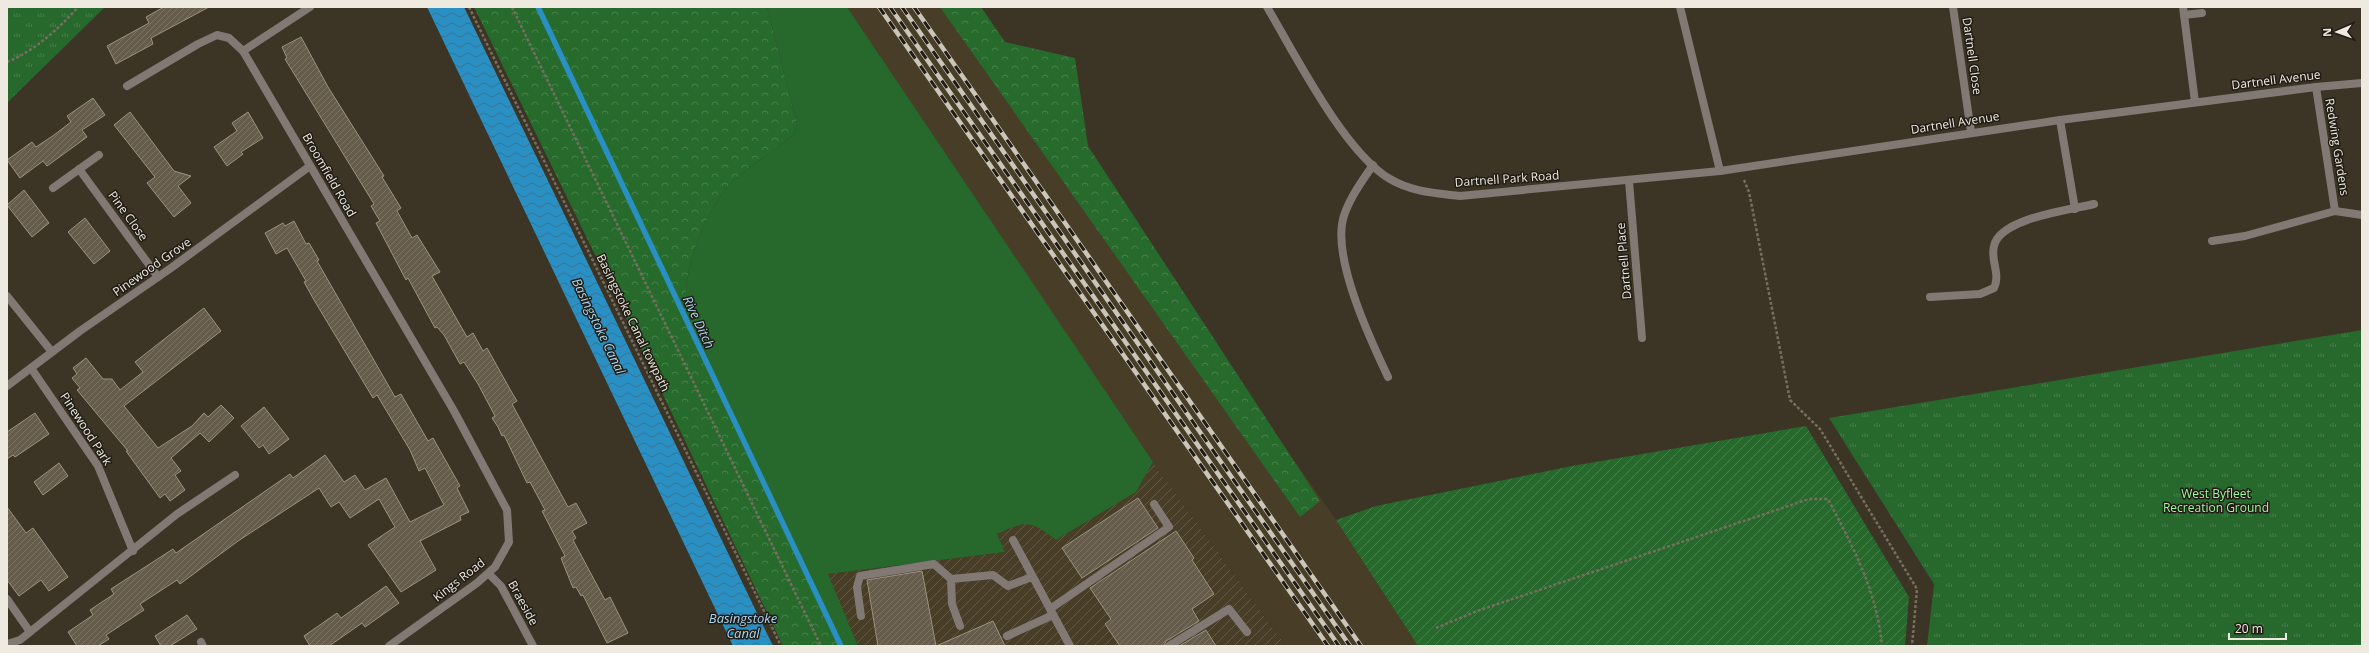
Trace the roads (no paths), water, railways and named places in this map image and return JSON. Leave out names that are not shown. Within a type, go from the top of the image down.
[{"type":"street","points":[[243,51],[310,7]]},
{"type":"street","name":"Dartnell Park Road","points":[[1267,7],[1331,114],[1363,156],[1389,179],[1417,191],[1460,196],[1720,172]]},
{"type":"street","points":[[1680,7],[1720,172]]},
{"type":"street","name":"Dartnell Close","points":[[1953,7],[1971,132]]},
{"type":"street","points":[[2195,102],[2183,11],[2202,13]]},
{"type":"street","name":"Broomfield Road","points":[[127,86],[198,44],[217,35],[229,38],[243,51],[463,426]]},
{"type":"street","name":"Dartnell Avenue","points":[[1720,172],[1971,132],[2195,102],[2316,87],[2362,83]]},
{"type":"street","name":"Redwing Gardens","points":[[2316,87],[2335,211]]},
{"type":"street","points":[[2060,120],[2075,209]]},
{"type":"street","points":[[53,188],[99,155]]},
{"type":"street","points":[[1373,165],[1356,189],[1342,223],[1343,255],[1362,320],[1388,377]]},
{"type":"street","name":"Pinewood Grove","points":[[7,386],[310,166]]},
{"type":"street","name":"Pine Close","points":[[79,169],[158,277]]},
{"type":"street","name":"Dartnell Place","points":[[1629,181],[1642,338]]},
{"type":"street","points":[[1930,297],[1980,294],[1994,288],[1998,280],[1994,247],[2000,234],[2012,226],[2094,204]]},
{"type":"street","name":"Redwing Gardens","points":[[2212,241],[2245,236],[2335,211],[2362,215]]},
{"type":"street","points":[[7,296],[52,352]]},
{"type":"street","name":"Pinewood Park","points":[[31,368],[98,466],[133,551]]},
{"type":"street","name":"Kings Road","points":[[389,646],[489,574],[502,558],[509,542],[507,510],[463,426]]},
{"type":"street","points":[[7,644],[22,643],[30,632],[133,551],[176,514],[235,475]]},
{"type":"street","points":[[1007,636],[1051,612],[1169,527],[1154,504]]},
{"type":"street","points":[[1013,540],[1070,646]]},
{"type":"street","points":[[861,616],[857,587],[860,576],[934,564],[951,579],[952,604],[960,626]]},
{"type":"street","name":"Braeside","points":[[489,574],[502,586],[533,646]]},
{"type":"street","points":[[951,579],[993,575],[1008,586],[1032,577]]},
{"type":"street","points":[[7,599],[30,632]]},
{"type":"street","points":[[1169,646],[1229,609],[1247,632]]},
{"type":"water","name":"Basingstoke Canal","points":[[427,7],[464,7],[773,646],[733,646]]},
{"type":"waterway","name":"Rive Ditch","points":[[538,7],[841,646]]},
{"type":"railway","points":[[879,7],[1328,646]]},
{"type":"railway","points":[[890,7],[1339,646]]},
{"type":"railway","points":[[902,7],[1350,646]]},
{"type":"railway","points":[[914,7],[1361,646]]},
{"type":"park label","name":"West Byfleet Recreation Ground","points":[[2216,501]]}]
